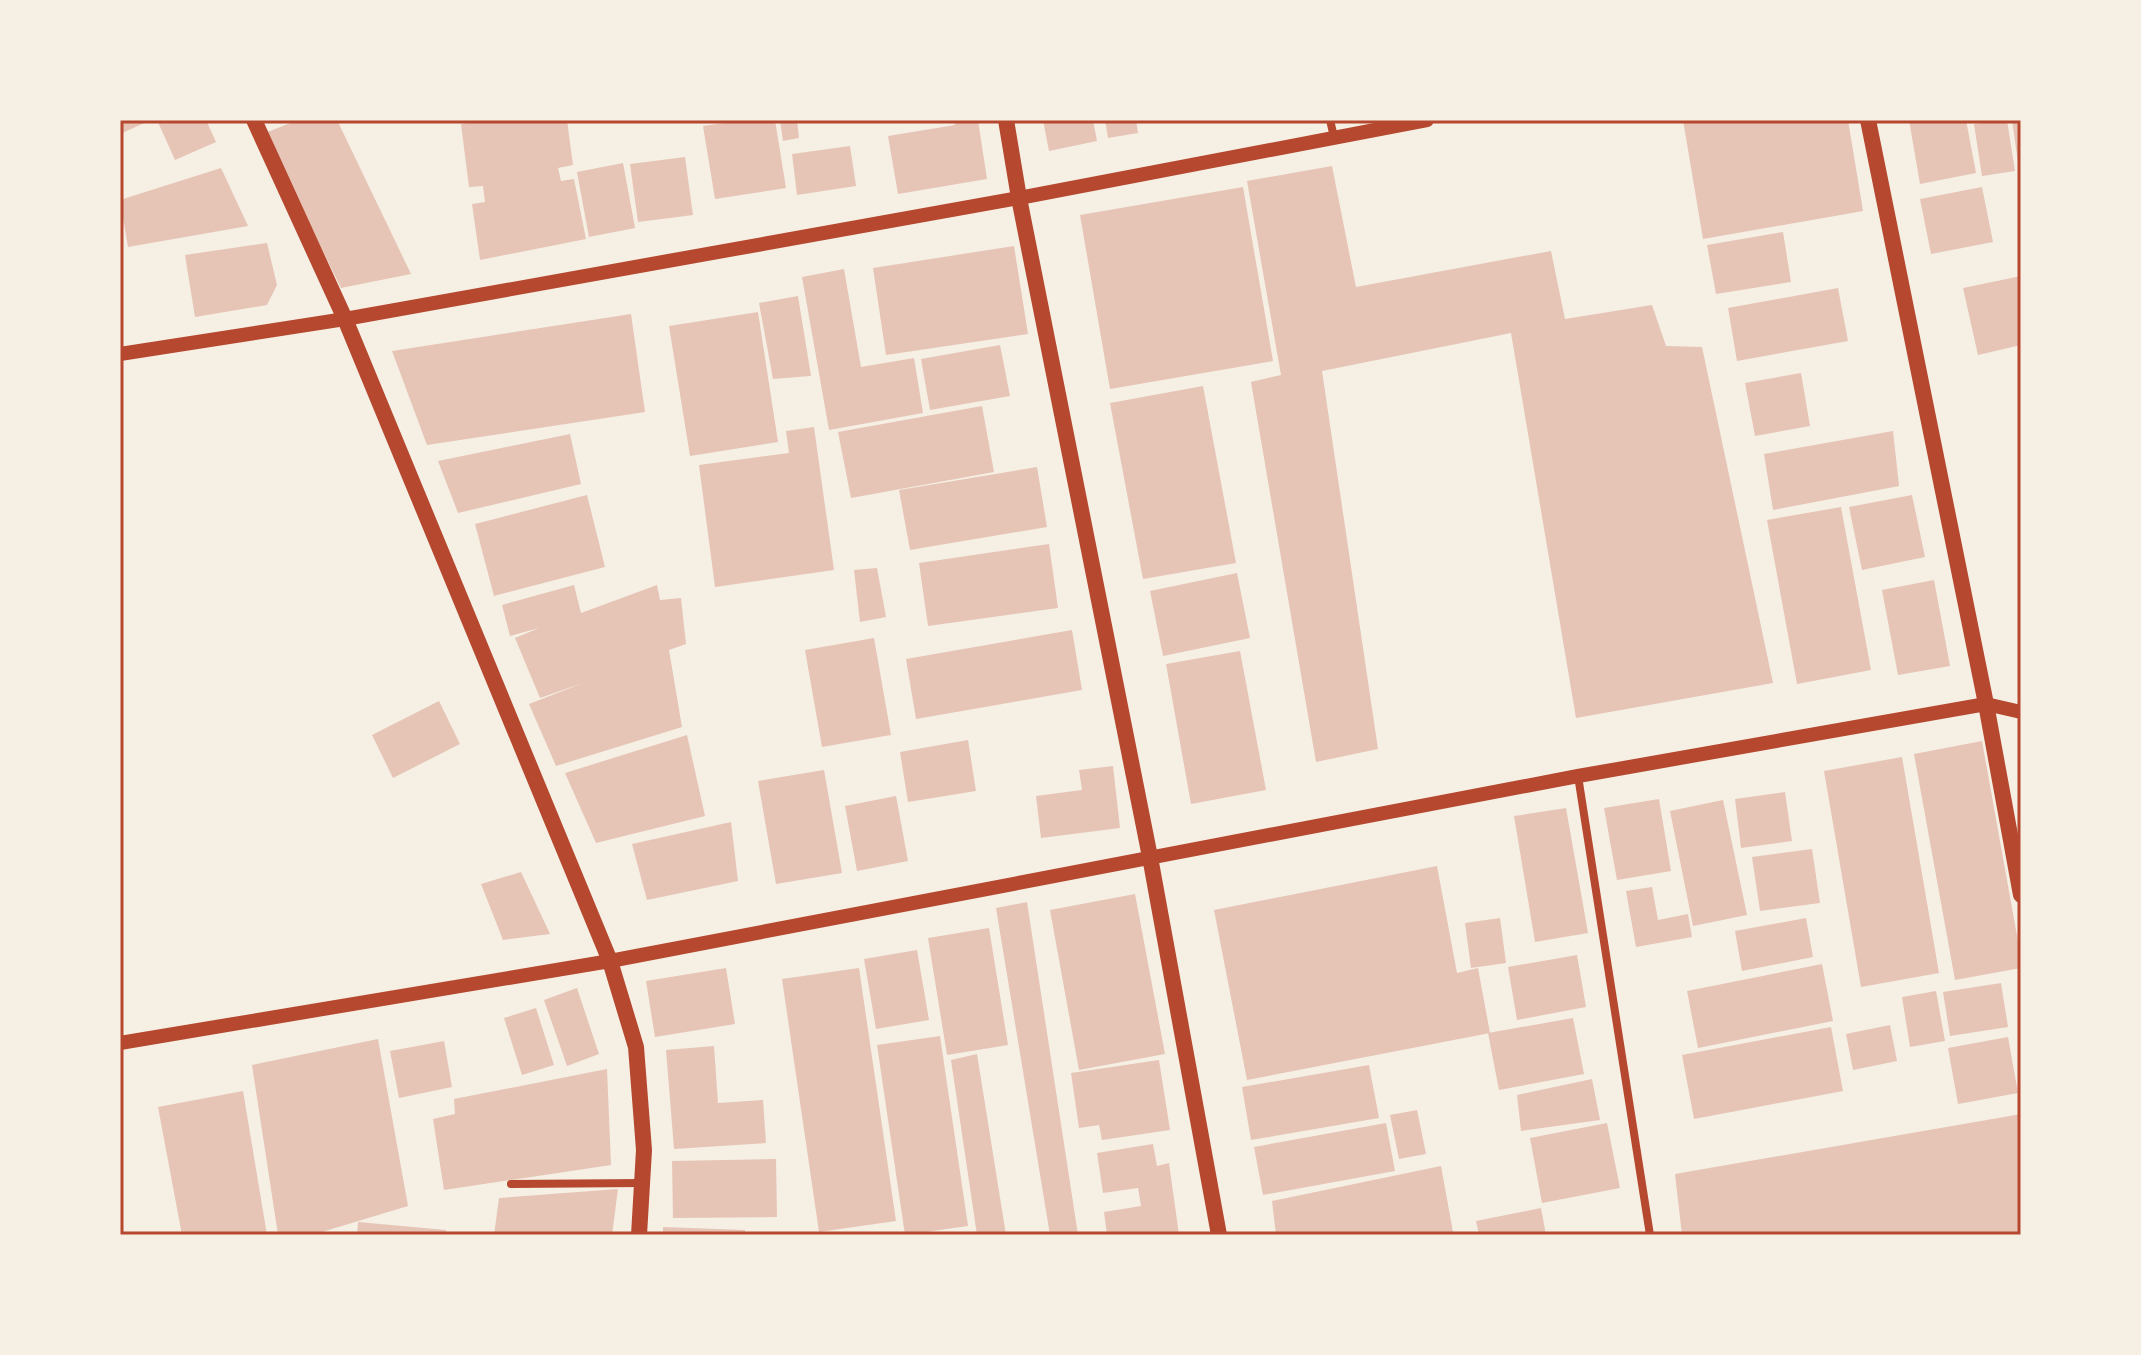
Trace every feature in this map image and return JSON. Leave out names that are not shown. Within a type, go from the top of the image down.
[{"type":"main road","points":[[254,120],[345,319],[610,961],[636,1047],[643,1120],[639,1235]]},
{"type":"main road","points":[[1006,120],[1150,857],[1219,1235]]},
{"type":"main road","points":[[1868,120],[1986,704],[2021,895]]},
{"type":"street","points":[[1330,120],[1334,137]]},
{"type":"street","points":[[120,354],[345,319],[1019,198],[1427,120]]},
{"type":"street","points":[[120,1043],[610,961],[1578,776],[1986,704],[2021,712]]},
{"type":"street","points":[[1578,776],[1650,1235]]},
{"type":"street","points":[[511,1184],[643,1183]]},
{"type":"building","points":[[120,120],[151,120],[120,134]]},
{"type":"building","points":[[157,120],[206,120],[216,142],[175,160]]},
{"type":"building","points":[[298,120],[337,120],[411,274],[341,288],[265,133]]},
{"type":"building","points":[[486,120],[567,120],[573,165],[558,168],[561,181],[574,179],[586,239],[480,260],[472,204],[485,202],[483,186],[469,187],[461,124]]},
{"type":"building","points":[[745,120],[775,120],[786,188],[715,199],[703,126]]},
{"type":"building","points":[[780,120],[797,120],[799,138],[783,141]]},
{"type":"building","points":[[954,120],[978,120],[987,179],[898,194],[888,136],[955,125]]},
{"type":"building","points":[[1043,120],[1093,120],[1097,141],[1049,151]]},
{"type":"building","points":[[1105,120],[1136,120],[1138,133],[1108,138]]},
{"type":"building","points":[[1683,120],[1848,120],[1863,211],[1703,239]]},
{"type":"building","points":[[1909,120],[1966,120],[1976,173],[1920,184]]},
{"type":"building","points":[[2007,120],[2015,171],[1982,176],[1974,124]]},
{"type":"building","points":[[2012,120],[2021,120],[2021,170],[2019,170]]},
{"type":"building","points":[[850,146],[856,186],[797,195],[792,154]]},
{"type":"building","points":[[685,157],[693,215],[638,222],[630,164]]},
{"type":"building","points":[[623,163],[635,228],[589,237],[577,172]]},
{"type":"building","points":[[1332,166],[1356,287],[1551,251],[1565,319],[1652,305],[1666,346],[1702,347],[1773,683],[1576,718],[1511,333],[1322,371],[1378,749],[1316,762],[1251,382],[1281,375],[1247,181]]},
{"type":"building","points":[[221,168],[248,226],[128,247],[120,200]]},
{"type":"building","points":[[1243,187],[1273,361],[1110,389],[1080,215]]},
{"type":"building","points":[[1982,187],[1993,242],[1931,254],[1920,199]]},
{"type":"building","points":[[1783,232],[1791,282],[1716,294],[1707,245]]},
{"type":"building","points":[[267,243],[277,285],[267,305],[195,317],[185,255]]},
{"type":"building","points":[[1014,246],[1028,334],[886,355],[873,268]]},
{"type":"building","points":[[844,269],[861,367],[914,358],[923,413],[829,430],[802,277]]},
{"type":"building","points":[[2021,276],[2021,345],[1978,355],[1963,288]]},
{"type":"building","points":[[1838,288],[1848,341],[1737,361],[1728,308]]},
{"type":"building","points":[[798,296],[811,376],[773,379],[759,303]]},
{"type":"building","points":[[758,312],[778,442],[690,456],[669,326]]},
{"type":"building","points":[[631,314],[645,412],[427,445],[392,351]]},
{"type":"building","points":[[1000,345],[1010,396],[930,410],[921,359]]},
{"type":"building","points":[[1801,373],[1810,426],[1755,436],[1745,383]]},
{"type":"building","points":[[1203,386],[1236,563],[1143,579],[1110,403]]},
{"type":"building","points":[[982,406],[994,472],[851,498],[838,432]]},
{"type":"building","points":[[814,427],[834,570],[715,587],[699,465],[789,453],[786,431]]},
{"type":"building","points":[[1893,431],[1899,486],[1773,510],[1764,454]]},
{"type":"building","points":[[570,434],[581,484],[458,513],[438,461]]},
{"type":"building","points":[[1037,467],[1047,527],[910,550],[899,490]]},
{"type":"building","points":[[587,495],[605,567],[494,596],[475,524]]},
{"type":"building","points":[[1912,495],[1925,557],[1862,570],[1849,507]]},
{"type":"building","points":[[1841,507],[1871,670],[1797,684],[1767,520]]},
{"type":"building","points":[[1049,544],[1058,608],[928,626],[919,563]]},
{"type":"building","points":[[877,568],[886,617],[860,622],[854,570]]},
{"type":"building","points":[[1237,573],[1250,638],[1163,656],[1150,591]]},
{"type":"building","points":[[1934,580],[1950,666],[1898,675],[1882,590]]},
{"type":"building","points":[[574,585],[581,613],[657,585],[660,600],[681,598],[686,644],[669,650],[682,727],[556,766],[529,704],[583,683],[540,698],[515,638],[539,628],[510,636],[502,605]]},
{"type":"building","points":[[1072,630],[1082,690],[916,719],[906,659]]},
{"type":"building","points":[[874,638],[891,735],[822,747],[805,650]]},
{"type":"building","points":[[1240,651],[1266,790],[1191,804],[1166,664]]},
{"type":"building","points":[[439,701],[460,744],[393,778],[372,735]]},
{"type":"building","points":[[687,735],[705,816],[596,843],[565,773]]},
{"type":"building","points":[[968,740],[976,791],[908,802],[900,752]]},
{"type":"building","points":[[1982,741],[2021,968],[1955,980],[1914,754]]},
{"type":"building","points":[[1902,757],[1939,973],[1861,987],[1824,771]]},
{"type":"building","points":[[1113,766],[1120,828],[1041,838],[1036,796],[1082,790],[1079,770]]},
{"type":"building","points":[[824,770],[842,873],[776,884],[758,781]]},
{"type":"building","points":[[1785,792],[1792,841],[1741,848],[1735,799]]},
{"type":"building","points":[[896,796],[908,861],[857,871],[845,806]]},
{"type":"building","points":[[1659,799],[1671,871],[1617,880],[1604,808]]},
{"type":"building","points":[[1723,800],[1747,915],[1693,926],[1670,811]]},
{"type":"building","points":[[1566,808],[1588,933],[1535,942],[1514,816]]},
{"type":"building","points":[[731,822],[738,881],[647,900],[632,844]]},
{"type":"building","points":[[1812,849],[1820,903],[1760,911],[1752,857]]},
{"type":"building","points":[[1437,866],[1457,973],[1478,968],[1490,1033],[1247,1080],[1214,910]]},
{"type":"building","points":[[521,872],[550,934],[503,940],[481,884]]},
{"type":"building","points":[[1652,887],[1658,920],[1688,914],[1692,937],[1636,947],[1626,891]]},
{"type":"building","points":[[1135,894],[1165,1054],[1079,1070],[1050,910]]},
{"type":"building","points":[[1027,902],[1078,1235],[1050,1235],[996,908]]},
{"type":"building","points":[[1500,918],[1506,963],[1471,968],[1465,923]]},
{"type":"building","points":[[1806,918],[1813,957],[1742,971],[1735,931]]},
{"type":"building","points":[[989,928],[1008,1045],[947,1055],[928,938]]},
{"type":"building","points":[[917,950],[929,1020],[876,1029],[864,959]]},
{"type":"building","points":[[1577,955],[1586,1007],[1517,1020],[1508,967]]},
{"type":"building","points":[[1822,964],[1833,1021],[1698,1048],[1687,991]]},
{"type":"building","points":[[726,968],[735,1024],[655,1037],[646,981]]},
{"type":"building","points":[[859,968],[896,1221],[819,1232],[782,979]]},
{"type":"building","points":[[2001,983],[2008,1027],[1950,1036],[1943,992]]},
{"type":"building","points":[[577,988],[599,1054],[567,1066],[544,1000]]},
{"type":"building","points":[[1936,991],[1945,1041],[1910,1047],[1902,997]]},
{"type":"building","points":[[536,1008],[554,1065],[522,1075],[504,1018]]},
{"type":"building","points":[[1573,1018],[1584,1074],[1499,1090],[1488,1033]]},
{"type":"building","points":[[1890,1025],[1897,1061],[1853,1070],[1846,1034]]},
{"type":"building","points":[[1831,1027],[1843,1091],[1694,1119],[1682,1055]]},
{"type":"building","points":[[940,1036],[968,1226],[905,1235],[877,1045]]},
{"type":"building","points":[[2008,1037],[2018,1093],[1958,1104],[1948,1048]]},
{"type":"building","points":[[378,1039],[408,1206],[312,1235],[278,1235],[252,1065]]},
{"type":"building","points":[[444,1041],[452,1087],[399,1098],[390,1051]]},
{"type":"building","points":[[714,1046],[718,1103],[763,1100],[766,1143],[674,1149],[666,1050]]},
{"type":"building","points":[[977,1054],[1006,1235],[977,1235],[951,1060]]},
{"type":"building","points":[[1159,1060],[1170,1130],[1102,1140],[1099,1125],[1079,1128],[1071,1073]]},
{"type":"building","points":[[1369,1065],[1379,1118],[1251,1140],[1242,1087]]},
{"type":"building","points":[[607,1069],[611,1165],[444,1190],[433,1119],[455,1114],[454,1099]]},
{"type":"building","points":[[1592,1079],[1600,1120],[1521,1131],[1517,1095]]},
{"type":"building","points":[[243,1091],[267,1235],[182,1235],[158,1107]]},
{"type":"building","points":[[1417,1110],[1426,1154],[1399,1159],[1390,1115]]},
{"type":"building","points":[[2021,1114],[2021,1235],[1682,1235],[1675,1174]]},
{"type":"building","points":[[1386,1123],[1395,1171],[1263,1195],[1254,1147]]},
{"type":"building","points":[[1607,1123],[1620,1188],[1542,1203],[1530,1138]]},
{"type":"building","points":[[1153,1144],[1157,1166],[1169,1163],[1179,1235],[1107,1235],[1104,1212],[1141,1206],[1138,1188],[1103,1193],[1097,1153]]},
{"type":"building","points":[[776,1159],[777,1217],[673,1218],[672,1161]]},
{"type":"building","points":[[1441,1166],[1453,1232],[1433,1235],[1276,1235],[1272,1201]]},
{"type":"building","points":[[618,1189],[612,1235],[494,1235],[499,1198]]},
{"type":"building","points":[[1541,1208],[1546,1235],[1479,1235],[1476,1221]]},
{"type":"building","points":[[358,1222],[446,1230],[446,1235],[357,1235]]},
{"type":"building","points":[[663,1227],[745,1230],[745,1235],[663,1235]]}]
